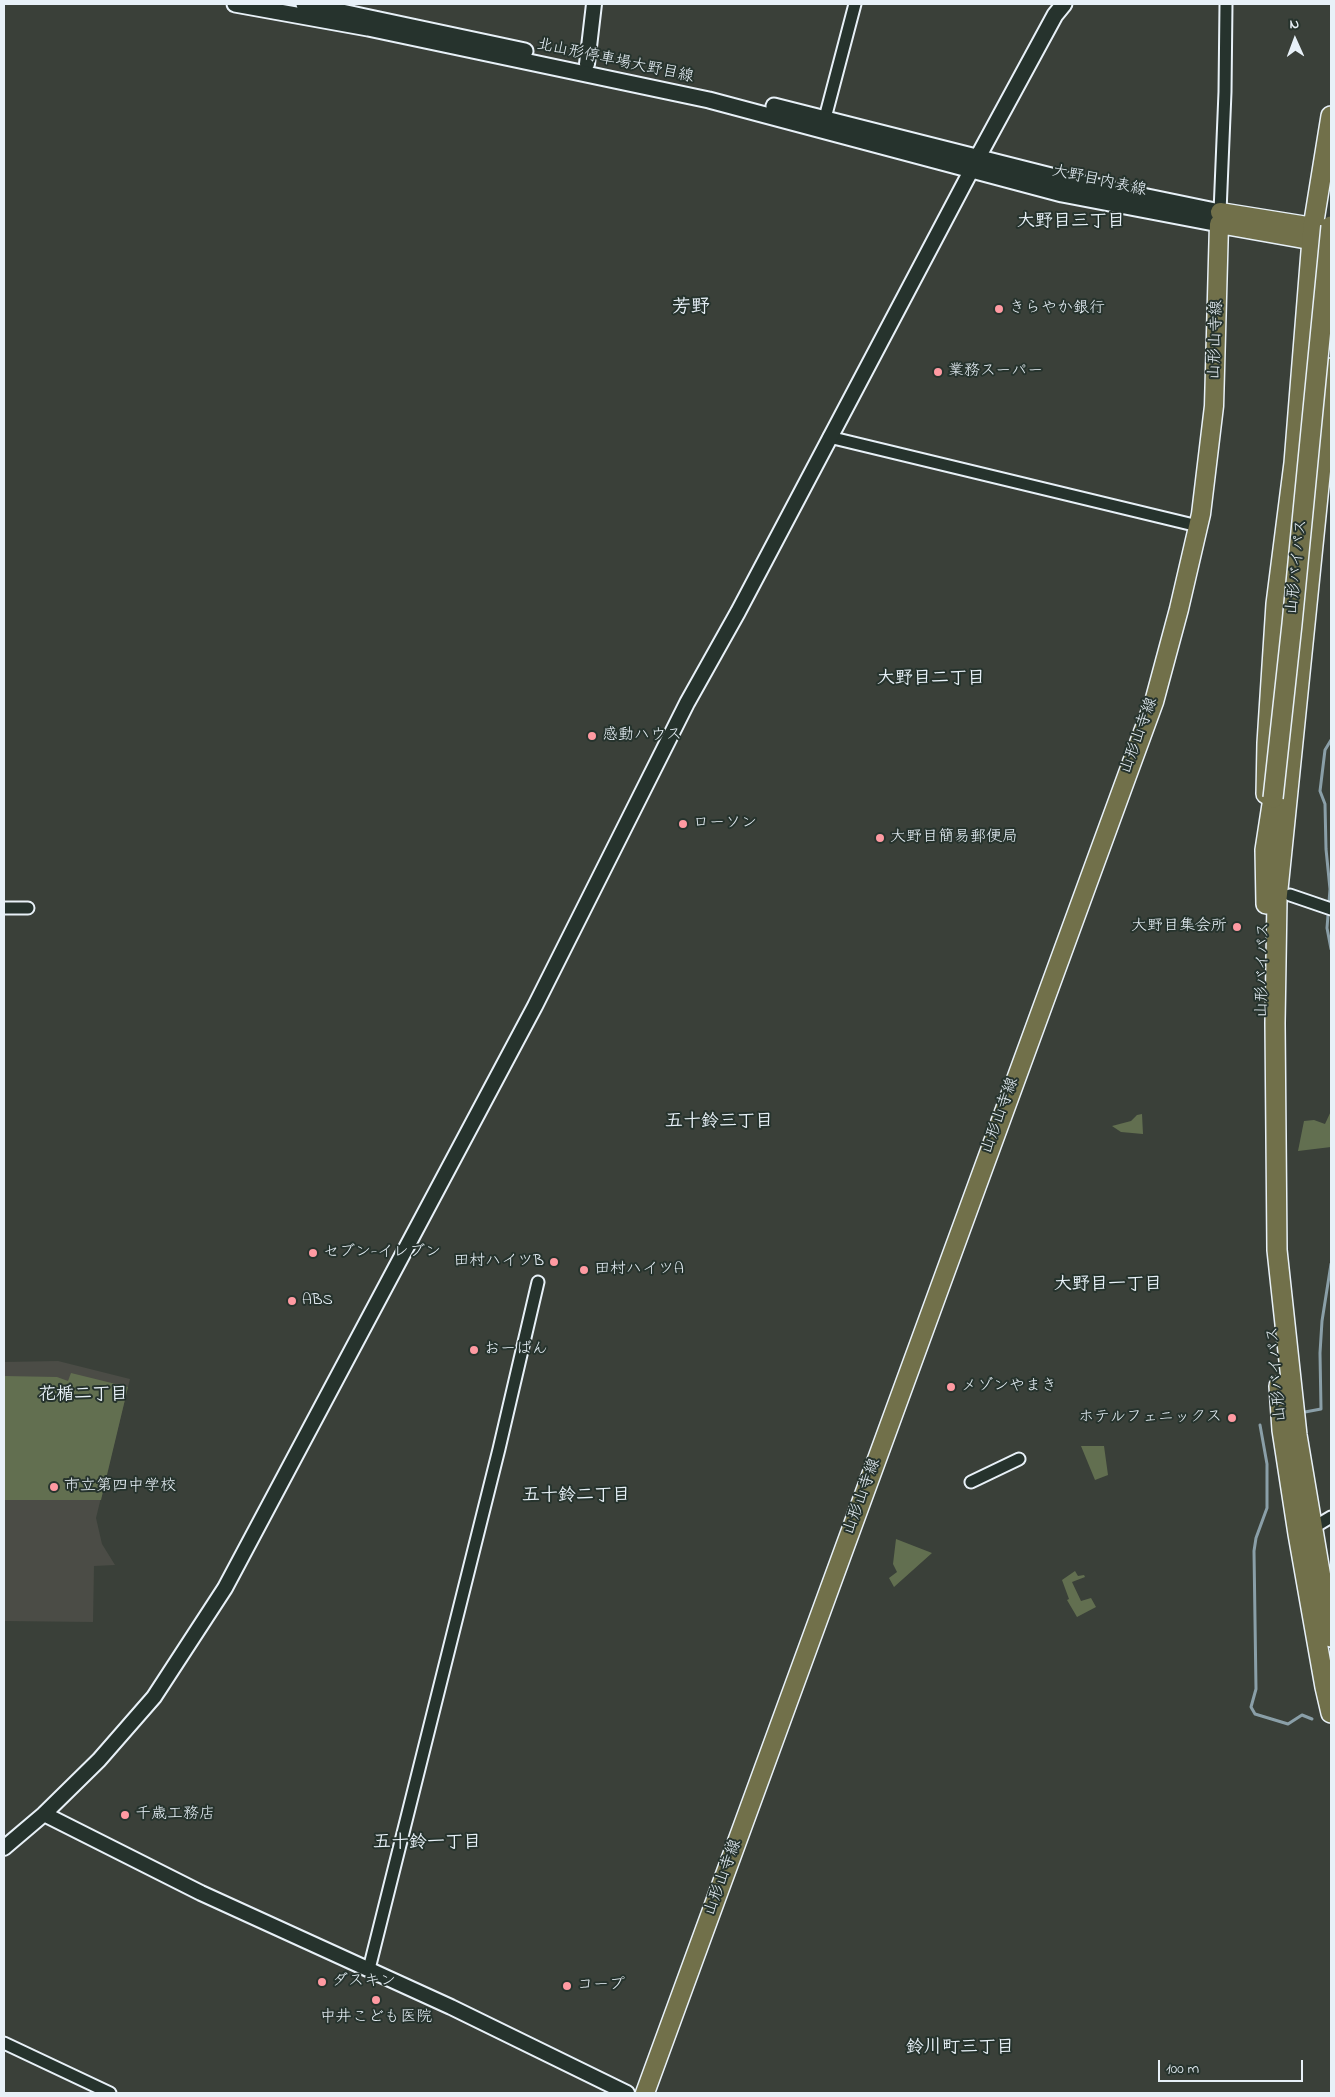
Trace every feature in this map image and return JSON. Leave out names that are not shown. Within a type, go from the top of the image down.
[{"type":"highway","points":[[1265,850],[1267,744],[1276,604],[1322,231],[1331,116]]},
{"type":"highway","name":"山形バイパス","points":[[1322,231],[1292,624],[1273,798],[1265,850],[1262,1072],[1267,1254],[1282,1430],[1298,1534],[1331,1713]]},
{"type":"highway","name":"山形バイパス","points":[[1331,368],[1274,1023],[1277,1250],[1297,1435],[1331,1637]]},
{"type":"highway","points":[[1284,897],[1331,479]]},
{"type":"main road","name":"北山形停車場大野目線","points":[[235,4],[368,28],[709,100],[975,164]]},
{"type":"main road","name":"北山形停車場大野目線","points":[[304,4],[588,64],[826,118],[975,164]]},
{"type":"main road","points":[[975,164],[1055,15],[1064,4]]},
{"type":"main road","name":"大野目内表線","points":[[975,164],[1062,194],[1220,218]]},
{"type":"main road","points":[[1220,218],[1322,231],[1331,244]]},
{"type":"main road","name":"山形山寺線","points":[[645,2093],[1154,702],[1202,514],[1214,406],[1220,218]]},
{"type":"street","points":[[588,64],[594,4]]},
{"type":"street","points":[[826,118],[855,4]]},
{"type":"street","points":[[1220,218],[1226,4]]},
{"type":"street","points":[[4,1848],[44,1814],[98,1760],[154,1697],[225,1588],[535,1006],[687,703],[738,612],[975,164]]},
{"type":"street","points":[[829,437],[1198,526]]},
{"type":"street","points":[[1284,897],[1327,908]]},
{"type":"street","points":[[4,908],[28,908]]},
{"type":"street","points":[[369,1970],[499,1449],[538,1282]]},
{"type":"street","points":[[971,1482],[1019,1459]]},
{"type":"street","points":[[1312,1530],[1331,1517]]},
{"type":"street","points":[[44,1814],[201,1893],[492,2027],[628,2093]]},
{"type":"street","points":[[4,2043],[110,2093]]},
{"type":"shaded area","name":"市立第四中学校","points":[[58,1361],[130,1379],[96,1518],[102,1544],[115,1565],[94,1566],[93,1622],[4,1621],[4,1362]]},
{"type":"green space","points":[[1331,1111],[1331,1147],[1298,1151],[1304,1121],[1314,1120],[1325,1124]]},
{"type":"green space","points":[[1142,1114],[1143,1134],[1121,1132],[1112,1126],[1131,1121],[1137,1115]]},
{"type":"green space","points":[[71,1373],[128,1387],[101,1500],[4,1500],[4,1376],[57,1377],[68,1381]]},
{"type":"green space","points":[[1081,1446],[1104,1446],[1108,1475],[1095,1480]]},
{"type":"green space","points":[[896,1539],[932,1553],[894,1587],[889,1578],[897,1572],[893,1564]]},
{"type":"green space","points":[[1075,1571],[1078,1576],[1084,1575],[1085,1577],[1072,1582],[1081,1601],[1091,1598],[1096,1607],[1077,1617],[1067,1600],[1069,1599],[1062,1580]]},
{"type":"waterway","points":[[1331,740],[1325,750],[1320,791],[1325,804],[1326,849],[1330,889],[1327,928],[1331,949]]},
{"type":"waterway","points":[[1305,1412],[1321,1409],[1320,1353],[1322,1321],[1331,1264]]},
{"type":"waterway","points":[[1260,1425],[1267,1464],[1267,1508],[1256,1538],[1254,1551],[1256,1689],[1251,1707],[1255,1714],[1288,1724],[1302,1715],[1312,1719]]},
{"type":"place","name":"きらやか銀行","points":[[999,309]]},
{"type":"place","name":"業務スーパー","points":[[938,372]]},
{"type":"place","name":"感動ハウス","points":[[592,736]]},
{"type":"place","name":"ローソン","points":[[683,824]]},
{"type":"place","name":"大野目簡易郵便局","points":[[880,838]]},
{"type":"place","name":"大野目集会所","points":[[1237,927]]},
{"type":"place","name":"セブン-イレブン","points":[[313,1253]]},
{"type":"place","name":"田村ハイツB","points":[[554,1262]]},
{"type":"place","name":"田村ハイツA","points":[[584,1270]]},
{"type":"place","name":"ABS","points":[[292,1301]]},
{"type":"place","name":"おーばん","points":[[474,1350]]},
{"type":"place","name":"メゾンやまき","points":[[951,1387]]},
{"type":"place","name":"ホテルフェニックス","points":[[1232,1418]]},
{"type":"place","name":"市立第四中学校","points":[[54,1487]]},
{"type":"place","name":"千歳工務店","points":[[125,1815]]},
{"type":"place","name":"ダスキン","points":[[322,1982]]},
{"type":"place","name":"コープ","points":[[567,1986]]},
{"type":"place","name":"中井こども医院","points":[[376,2000]]},
{"type":"district","name":"大野目三丁目","points":[[1071,223]]},
{"type":"district","name":"芳野","points":[[691,309]]},
{"type":"district","name":"大野目二丁目","points":[[931,680]]},
{"type":"district","name":"五十鈴三丁目","points":[[719,1123]]},
{"type":"district","name":"大野目一丁目","points":[[1108,1286]]},
{"type":"district","name":"花楯二丁目","points":[[83,1396]]},
{"type":"district","name":"五十鈴二丁目","points":[[576,1497]]},
{"type":"district","name":"五十鈴一丁目","points":[[427,1844]]},
{"type":"district","name":"鈴川町三丁目","points":[[960,2049]]}]
